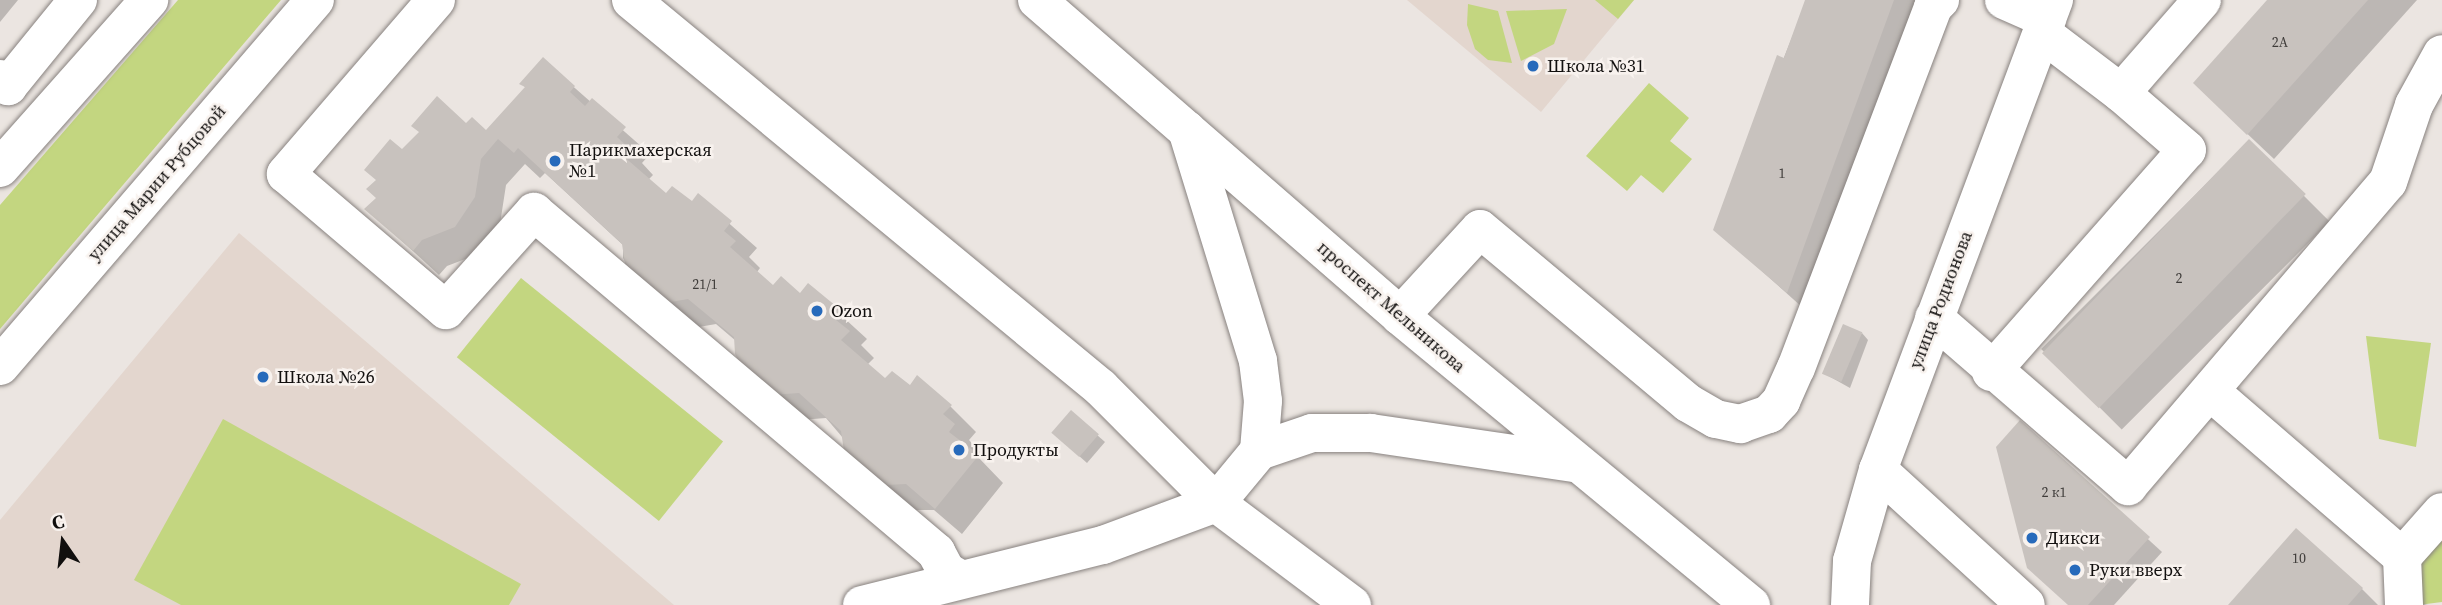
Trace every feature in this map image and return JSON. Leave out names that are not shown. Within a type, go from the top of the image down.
[{"type":"street","points":[[46,115],[4,83],[78,0]]},
{"type":"street","points":[[0,168],[149,0]]},
{"type":"street","name":"улица Марии Рубцовой","points":[[0,366],[315,0]]},
{"type":"street","points":[[436,0],[286,174],[446,310],[534,212],[936,552],[946,571],[960,579]]},
{"type":"street","points":[[631,0],[1101,388],[1216,503],[1353,605]]},
{"type":"street","name":"проспект Мельникова","points":[[1037,0],[1400,316],[1751,605]]},
{"type":"street","points":[[1400,316],[1479,229],[1688,403],[1716,419],[1740,424],[1769,414],[1781,401],[1796,368],[1933,7],[1940,0]]},
{"type":"street","points":[[1991,372],[2187,150],[2121,93],[2048,17],[2004,0]]},
{"type":"street","points":[[2121,93],[2202,0]]},
{"type":"street","name":"улица Родионова","points":[[1850,605],[1852,561],[1878,470],[2048,17]]},
{"type":"street","points":[[1934,318],[1991,372],[2128,486],[2388,182],[2414,105],[2442,54]]},
{"type":"street","points":[[1187,130],[1258,361],[1264,401],[1259,451]]},
{"type":"street","points":[[2211,392],[2402,557]]},
{"type":"street","points":[[862,605],[1103,545],[1216,503],[1259,451],[1312,433],[1371,433],[1576,463]]},
{"type":"street","points":[[1878,470],[2026,605]]},
{"type":"street","points":[[2404,605],[2402,557],[2442,512]]},
{"type":"shaded area","name":"Школа №31","points":[[1407,0],[1634,0],[1541,112]]},
{"type":"shaded area","name":"Школа №26","points":[[239,233],[674,605],[0,605],[0,520]]},
{"type":"green space","points":[[178,0],[281,0],[0,329],[0,205]]},
{"type":"green space","points":[[1595,0],[1634,0],[1618,19]]},
{"type":"green space","points":[[1468,4],[1498,11],[1512,63],[1488,60],[1475,49],[1467,25]]},
{"type":"green space","points":[[1567,9],[1554,44],[1521,61],[1506,11]]},
{"type":"green space","points":[[1649,83],[1689,118],[1670,141],[1692,159],[1663,193],[1641,175],[1627,191],[1586,156]]},
{"type":"green space","points":[[521,278],[723,442],[659,521],[457,357]]},
{"type":"green space","points":[[2366,336],[2431,343],[2416,447],[2379,439]]},
{"type":"green space","points":[[223,419],[521,584],[509,605],[181,605],[134,580]]},
{"type":"green space","points":[[2442,533],[2442,602],[2418,605],[2417,561]]},
{"type":"building","points":[[1805,0],[1894,0],[1787,293],[1713,230],[1777,55],[1784,58]]},
{"type":"building","points":[[2267,0],[2368,0],[2247,135],[2193,83]]},
{"type":"building","points":[[543,57],[575,86],[570,92],[585,106],[592,98],[626,127],[617,137],[629,148],[622,155],[666,193],[672,186],[692,201],[698,193],[732,221],[724,231],[736,241],[730,247],[773,285],[781,276],[800,293],[808,283],[842,311],[836,320],[850,331],[841,340],[885,378],[892,371],[910,385],[917,375],[952,405],[943,414],[955,424],[949,432],[979,455],[935,509],[906,484],[886,485],[844,451],[841,431],[799,393],[772,395],[748,379],[735,354],[734,337],[688,299],[665,303],[626,270],[622,244],[518,148],[514,153],[498,139],[481,159],[475,197],[455,227],[422,240],[413,251],[364,209],[376,198],[366,189],[376,180],[364,170],[390,139],[402,149],[419,132],[411,126],[437,96],[466,123],[472,117],[486,130],[525,87],[519,84]]},
{"type":"building","points":[[2249,139],[2306,194],[2099,408],[2042,353]]},
{"type":"building","points":[[1843,324],[1862,332],[1841,382],[1822,374]]},
{"type":"building","points":[[1071,410],[1099,434],[1079,457],[1051,433]]},
{"type":"building","points":[[2020,420],[2150,537],[2088,605],[2068,605],[2027,568],[1996,447]]},
{"type":"building","points":[[2296,528],[2363,588],[2348,605],[2228,605]]},
{"type":"place","name":"Школа №31","points":[[1533,66]]},
{"type":"place","name":"Парикмахерская №1","points":[[555,161]]},
{"type":"place","name":"Ozon","points":[[817,311]]},
{"type":"place","name":"Школа №26","points":[[263,377]]},
{"type":"place","name":"Продукты","points":[[959,450]]},
{"type":"place","name":"Дикси","points":[[2032,538]]},
{"type":"place","name":"Руки вверх","points":[[2075,570]]}]
